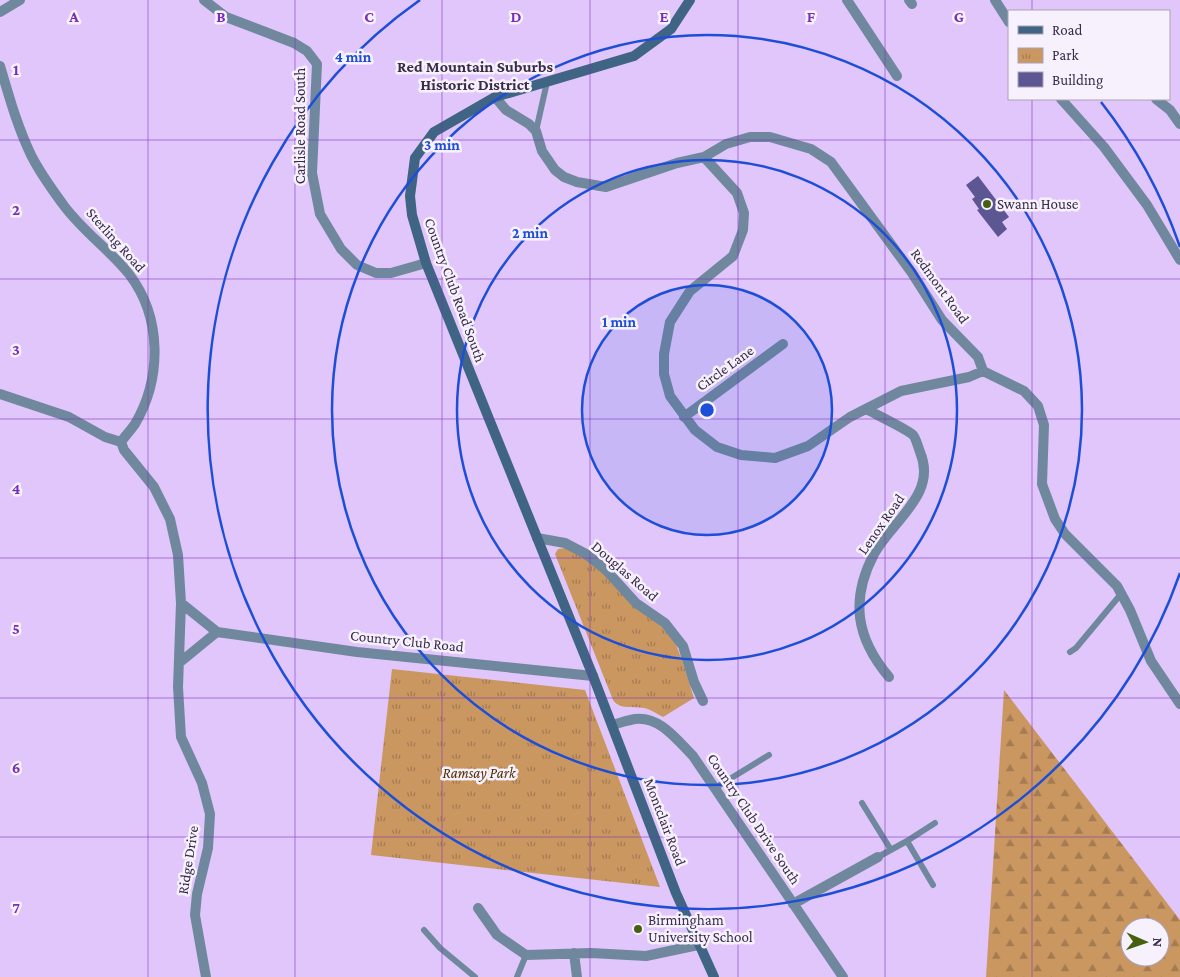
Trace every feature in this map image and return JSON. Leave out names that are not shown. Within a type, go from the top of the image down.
[{"type":"main road","name":"Country Club Road South","points":[[593,676],[426,264],[412,215],[410,196],[415,158],[434,132],[495,97],[634,56],[670,29],[690,0]]},
{"type":"main road","name":"Montclair Road","points":[[593,676],[676,893],[714,977]]},
{"type":"street","points":[[0,12],[20,0]]},
{"type":"street","name":"Carlisle Road South","points":[[204,0],[226,17],[294,43],[307,51],[317,64],[312,173],[320,214],[341,249],[357,265],[376,273],[391,273],[426,264]]},
{"type":"street","points":[[847,0],[897,76]]},
{"type":"street","points":[[995,0],[1008,20]]},
{"type":"street","name":"Sterling Road","points":[[0,66],[16,120],[32,156],[63,205],[129,274],[141,294],[152,321],[156,353],[149,393],[135,423],[121,442]]},
{"type":"street","points":[[495,97],[506,110],[530,124],[536,131]]},
{"type":"street","points":[[1062,100],[1104,147],[1147,205],[1180,260]]},
{"type":"street","points":[[1157,100],[1170,110],[1180,124]]},
{"type":"street","name":"Redmont Road","points":[[536,131],[542,150],[555,170],[564,178],[606,187],[677,163],[704,157],[726,144],[750,137],[770,137],[811,149],[831,162],[912,273],[942,320],[978,358],[983,371]]},
{"type":"street","points":[[704,157],[737,193],[744,213],[743,230],[732,256],[690,291],[670,322],[664,354],[664,374],[670,396],[695,430],[717,447],[741,455],[775,458],[808,446],[850,417],[901,391],[970,377],[983,371],[1024,391],[1038,406],[1044,425],[1042,484],[1055,519],[1065,534],[1117,586],[1130,610],[1151,661],[1180,704]]},
{"type":"street","name":"Circle Lane","points":[[684,417],[783,344]]},
{"type":"street","points":[[0,394],[68,416],[105,437],[121,442]]},
{"type":"street","name":"Lenox Road","points":[[866,409],[913,435],[924,462],[923,480],[918,496],[874,553],[861,588],[859,613],[864,637],[878,663],[889,677]]},
{"type":"street","name":"Ridge Drive","points":[[121,442],[124,450],[154,487],[170,519],[178,555],[181,603],[178,686],[181,737],[202,783],[210,814],[208,848],[196,894],[195,915],[206,977]]},
{"type":"street","name":"Douglas Road","points":[[537,538],[565,543],[586,554],[606,570],[636,604],[664,623],[683,646],[694,682],[703,701]]},
{"type":"street","points":[[180,663],[217,632],[181,603]]},
{"type":"street","name":"Country Club Road","points":[[217,632],[357,652],[593,676]]},
{"type":"street","name":"Country Club Drive South","points":[[612,725],[636,719],[650,720],[666,728],[693,756],[843,977]]},
{"type":"street","points":[[793,904],[878,857]]},
{"type":"street","points":[[478,908],[497,935],[526,955],[592,952],[646,956],[698,945]]},
{"type":"street","points":[[574,953],[576,977]]},
{"type":"lane","points":[[536,131],[547,82]]},
{"type":"lane","points":[[1070,652],[1076,648],[1121,594]]},
{"type":"lane","points":[[715,788],[769,755]]},
{"type":"lane","points":[[862,803],[891,850]]},
{"type":"lane","points":[[878,857],[936,823]]},
{"type":"lane","points":[[907,841],[934,885]]},
{"type":"lane","points":[[424,930],[440,948],[475,977]]},
{"type":"lane","points":[[519,976],[526,955]]},
{"type":"green space","points":[[565,548],[592,562],[673,637],[694,698],[663,717],[651,710],[640,707],[619,705],[613,700],[555,554],[558,549]]},
{"type":"green space","name":"Ramsay Park","points":[[392,669],[585,690],[660,887],[371,855]]},
{"type":"green space","points":[[1004,690],[1180,920],[1180,977],[986,977]]},
{"type":"building","name":"Swann House","points":[[978,176],[1009,217],[1002,222],[1007,229],[998,237],[977,210],[979,209],[972,199],[975,197],[966,185]]},
{"type":"place","name":"Swann House","points":[[987,204]]},
{"type":"place","name":"Birmingham University School","points":[[638,929]]},
{"type":"district","name":"Red Mountain Suburbs Historic District","points":[[475,75]]}]
